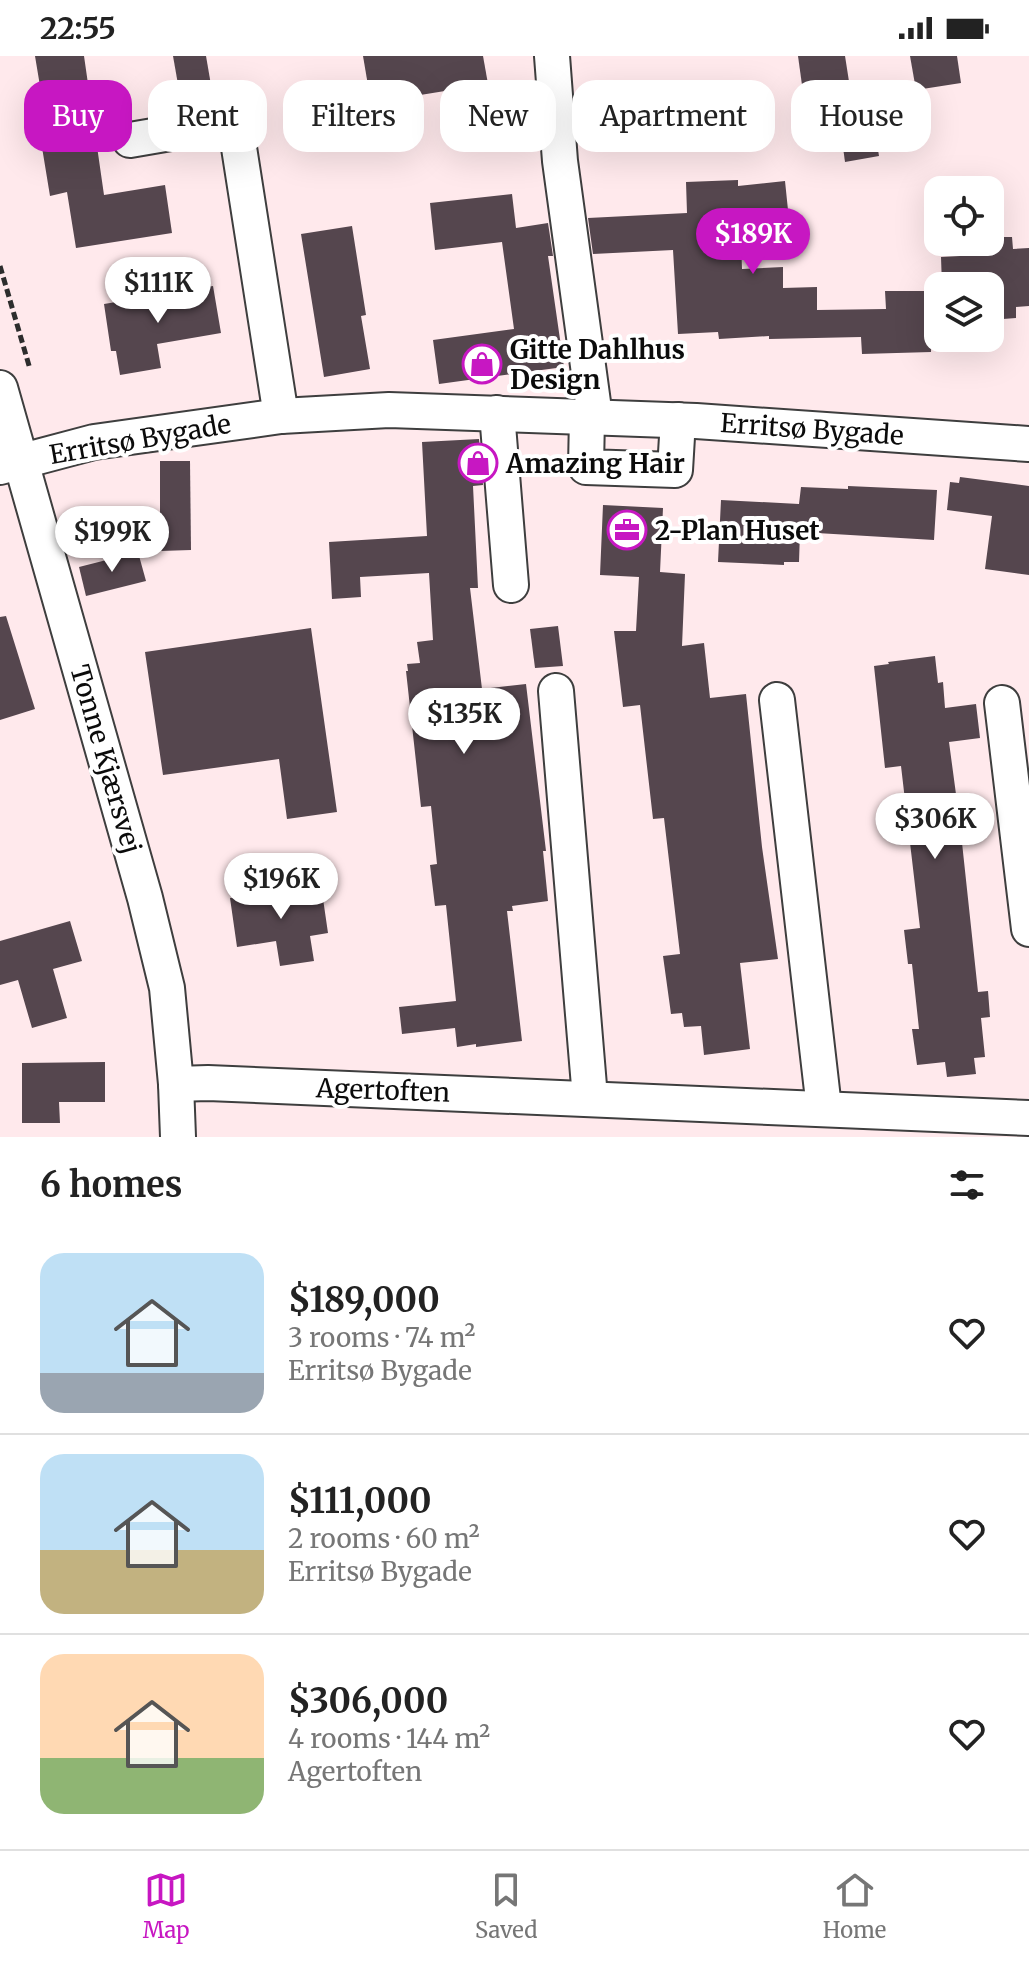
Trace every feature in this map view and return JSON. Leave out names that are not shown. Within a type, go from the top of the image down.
[{"type":"street","points":[[552,56],[560,161],[591,417],[586,467],[675,470],[678,420]]},
{"type":"street","points":[[132,140],[235,122],[281,416]]},
{"type":"street","name":"Tonne Kjærsvej","points":[[0,388],[10,464],[145,898],[167,988],[178,1137]]},
{"type":"street","name":"Erritsø Bygade","points":[[10,464],[94,442],[281,416],[389,410],[678,420],[1029,444]]},
{"type":"street","points":[[497,413],[511,585]]},
{"type":"street","points":[[556,691],[590,1098]]},
{"type":"street","points":[[777,700],[824,1108]]},
{"type":"street","points":[[1002,703],[1029,929]]},
{"type":"street","name":"Agertoften","points":[[176,1084],[590,1098],[1029,1118]]},
{"type":"building","points":[[35,56],[84,56],[87,80],[39,80]]},
{"type":"building","points":[[173,56],[206,56],[210,80],[177,80]]},
{"type":"building","points":[[363,56],[483,56],[487,80],[440,80],[440,92],[424,94],[424,80],[367,80]]},
{"type":"building","points":[[798,56],[845,56],[849,80],[801,80]]},
{"type":"building","points":[[910,56],[957,56],[961,83],[931,88],[931,80],[914,80]]},
{"type":"building","points":[[43,152],[98,152],[104,195],[165,185],[172,233],[76,248],[67,192],[50,196]]},
{"type":"building","points":[[844,152],[878,152],[879,156],[845,162]]},
{"type":"building","points":[[738,180],[738,186],[785,181],[788,210],[740,214],[742,269],[783,267],[783,288],[817,287],[817,310],[886,309],[885,291],[924,291],[924,352],[931,352],[862,354],[861,337],[719,339],[718,332],[678,334],[673,250],[593,254],[588,218],[687,213],[686,182]]},
{"type":"building","points":[[512,194],[516,228],[548,223],[553,256],[548,256],[564,367],[439,384],[433,340],[514,329],[502,242],[435,250],[430,203]]},
{"type":"building","points":[[352,226],[366,315],[361,316],[370,369],[324,377],[301,234]]},
{"type":"building","points":[[1004,237],[1012,237],[1013,249],[1029,248],[1029,306],[1016,307],[1016,318],[1004,319],[1004,272],[942,272],[941,257],[1004,256]]},
{"type":"building","points":[[213,286],[221,333],[157,344],[161,368],[120,375],[116,351],[111,351],[104,304]]},
{"type":"building","points":[[479,439],[483,485],[473,486],[478,588],[470,588],[482,689],[526,684],[546,851],[543,851],[548,901],[512,906],[513,911],[507,911],[522,1041],[457,1047],[455,1028],[402,1034],[399,1007],[456,1001],[446,905],[435,906],[430,865],[437,864],[431,806],[421,807],[406,671],[407,664],[420,663],[417,642],[433,640],[429,573],[360,577],[361,597],[332,599],[329,542],[427,536],[422,442]]},
{"type":"building","points":[[160,461],[190,461],[191,550],[160,551]]},
{"type":"building","points":[[960,477],[1029,486],[1029,575],[985,569],[992,516],[947,510],[950,482],[959,483]]},
{"type":"building","points":[[848,486],[937,490],[934,540],[800,532],[799,562],[784,562],[784,565],[718,562],[721,500],[799,504],[801,487],[848,489]]},
{"type":"building","points":[[603,505],[663,508],[660,572],[685,574],[682,646],[704,643],[710,698],[746,694],[762,847],[778,959],[740,963],[750,1049],[704,1055],[701,1026],[684,1027],[682,1013],[671,1014],[663,956],[680,954],[664,818],[653,819],[640,705],[623,707],[614,631],[636,631],[639,577],[600,575]]},
{"type":"building","points":[[138,552],[146,581],[86,596],[79,567]]},
{"type":"building","points":[[6,616],[35,709],[0,720],[0,617]]},
{"type":"building","points":[[558,626],[563,666],[535,668],[530,629]]},
{"type":"building","points":[[311,628],[337,812],[287,819],[279,759],[163,775],[145,652]]},
{"type":"building","points":[[935,656],[938,683],[943,682],[945,708],[976,704],[980,738],[949,742],[978,992],[988,991],[990,1017],[981,1018],[985,1057],[974,1058],[976,1074],[947,1077],[945,1062],[917,1065],[912,1029],[919,1029],[912,964],[908,964],[904,930],[920,928],[901,766],[885,768],[874,666]]},
{"type":"building","points":[[321,885],[328,933],[310,936],[314,961],[280,966],[276,941],[237,947],[230,898]]},
{"type":"building","points":[[70,921],[82,961],[53,969],[67,1018],[32,1028],[18,980],[0,985],[0,941]]},
{"type":"building","points":[[105,1062],[105,1102],[59,1102],[60,1123],[22,1123],[22,1063]]},
{"type":"place","name":"Gitte Dahlhus Design","points":[[482,364]]},
{"type":"place","name":"Amazing Hair","points":[[478,463]]},
{"type":"place","name":"2-Plan Huset","points":[[627,530]]}]
